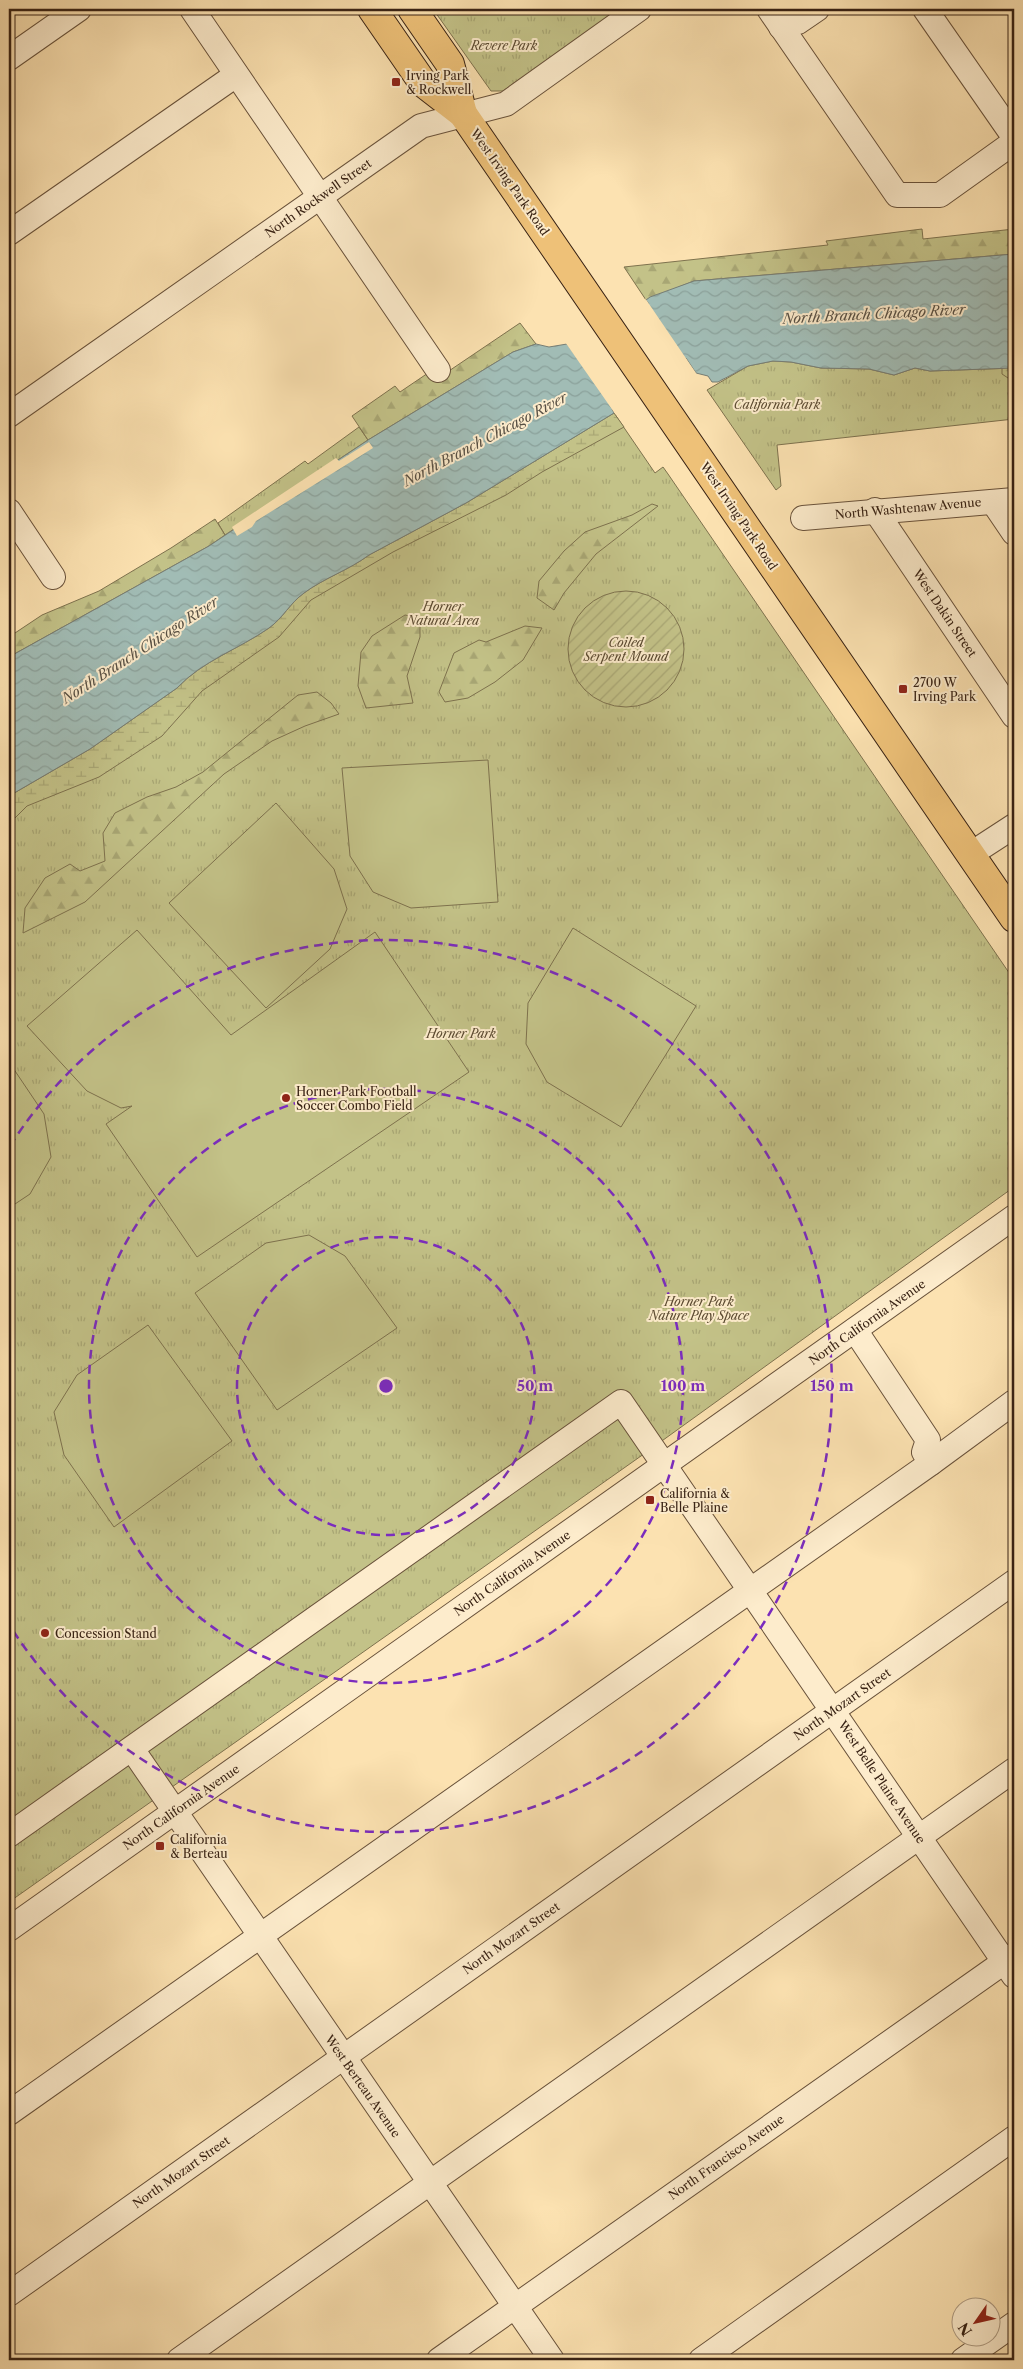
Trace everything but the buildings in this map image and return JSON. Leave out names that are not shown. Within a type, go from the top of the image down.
[{"type":"main road","name":"West Irving Park Road","points":[[372,9],[423,83],[463,114],[1014,918]]},
{"type":"main road","name":"West Irving Park Road","points":[[412,9],[450,64],[463,114]]},
{"type":"street","points":[[9,58],[79,9]]},
{"type":"street","points":[[192,9],[438,370]]},
{"type":"street","name":"North Rockwell Street","points":[[9,415],[421,126],[506,104],[640,9]]},
{"type":"street","points":[[775,18],[798,22],[817,9]]},
{"type":"street","points":[[925,9],[1014,137]]},
{"type":"street","points":[[775,18],[897,195],[940,194],[1014,142]]},
{"type":"street","points":[[9,234],[236,75]]},
{"type":"street","points":[[1003,501],[1014,533]]},
{"type":"street","name":"North Washtenaw Avenue","points":[[802,518],[875,510],[1003,501]]},
{"type":"street","name":"West Dakin Street","points":[[875,510],[1014,716]]},
{"type":"street","points":[[9,511],[53,577]]},
{"type":"street","points":[[971,854],[1014,826]]},
{"type":"street","name":"North California Avenue","points":[[9,1929],[1014,1217]]},
{"type":"street","points":[[855,1330],[930,1452]]},
{"type":"street","name":"West Belle Plaine Avenue","points":[[132,1749],[620,1402],[919,1837],[1011,1964]]},
{"type":"street","points":[[9,2113],[750,1590],[930,1452],[1014,1402]]},
{"type":"street","name":"North Mozart Street","points":[[9,2294],[1014,1582]]},
{"type":"street","points":[[9,1835],[132,1749]]},
{"type":"street","name":"West Berteau Avenue","points":[[132,1749],[552,2360]]},
{"type":"street","points":[[179,2360],[1014,1770]]},
{"type":"street","name":"North Francisco Avenue","points":[[438,2360],[1011,1964]]},
{"type":"street","points":[[701,2360],[1014,2138]]},
{"type":"street","points":[[963,2360],[1014,2324]]},
{"type":"green space","name":"Revere Park","points":[[433,9],[620,9],[503,91],[491,91]]},
{"type":"green space","points":[[922,229],[923,239],[1014,229],[1014,254],[694,281],[646,300],[624,267],[828,245],[826,241]]},
{"type":"green space","points":[[520,323],[536,344],[513,352],[368,440],[352,416],[395,386],[400,392],[431,371],[437,379]]},
{"type":"green space","name":"California Park","points":[[773,361],[791,362],[821,368],[869,369],[894,375],[915,368],[930,371],[1014,368],[1014,419],[777,445],[781,486],[776,490],[707,390],[748,366]]},
{"type":"green space","points":[[1002,367],[1014,368],[1014,382],[1002,374]]},
{"type":"green space","name":"Horner Park","points":[[614,413],[655,473],[663,467],[668,474],[1014,980],[1014,1187],[641,1456],[9,1902],[9,796],[34,783],[286,613]]},
{"type":"green space","points":[[614,413],[624,427],[542,472],[506,495],[393,552],[311,600],[279,637],[202,691],[162,736],[99,777],[27,806],[9,824],[9,796],[90,749],[177,688],[198,670],[269,628],[299,597],[312,588],[466,503]]},
{"type":"green space","points":[[359,427],[368,440],[225,535],[218,523],[305,461],[308,464]]},
{"type":"green space","points":[[652,504],[658,506],[596,554],[564,593],[554,610],[537,598],[539,581],[564,551],[585,532],[632,515]]},
{"type":"green space","points":[[215,519],[225,535],[209,546],[9,657],[9,637],[42,615],[99,591]]},
{"type":"green space","name":"Coiled Serpent Mound","points":[[626,591],[648,595],[667,608],[680,627],[684,649],[680,671],[667,690],[648,703],[626,707],[604,703],[585,690],[572,671],[568,649],[572,627],[585,608],[604,595]]},
{"type":"green space","points":[[405,615],[420,618],[420,637],[407,676],[413,703],[366,708],[358,686],[361,652],[372,636]]},
{"type":"green space","points":[[525,626],[542,628],[523,660],[495,682],[468,698],[445,702],[439,692],[454,653],[479,640],[486,642]]},
{"type":"green space","points":[[317,692],[331,703],[339,714],[305,726],[272,741],[224,774],[85,902],[23,933],[25,908],[45,878],[70,864],[80,871],[105,861],[103,833],[115,813],[147,797],[176,787],[203,772],[298,695]]},
{"type":"green space","points":[[488,760],[498,902],[411,908],[373,892],[350,856],[342,768]]},
{"type":"green space","points":[[276,803],[334,869],[347,909],[330,949],[266,1008],[169,903]]},
{"type":"green space","points":[[573,928],[696,1006],[621,1127],[547,1082],[526,1044],[528,1003]]},
{"type":"green space","name":"Horner Park Football Soccer Combo Field","points":[[137,930],[231,1035],[375,932],[469,1072],[197,1257],[106,1124],[132,1106],[121,1108],[87,1091],[27,1026]]},
{"type":"green space","points":[[9,1062],[44,1114],[51,1157],[30,1194],[9,1208]]},
{"type":"green space","points":[[309,1235],[345,1256],[397,1328],[277,1410],[195,1293],[266,1243]]},
{"type":"green space","points":[[148,1325],[232,1441],[114,1527],[64,1455],[54,1412],[77,1375]]},
{"type":"water","name":"North Branch Chicago River","points":[[1014,254],[1014,368],[930,371],[915,368],[894,375],[869,369],[821,368],[791,362],[773,361],[748,366],[718,382],[712,382],[708,376],[696,373],[686,358],[612,409],[614,413],[466,503],[312,588],[299,597],[269,628],[198,670],[177,688],[90,749],[9,796],[9,657],[209,546],[368,440],[513,352],[536,344],[549,347],[567,344],[575,355],[649,304],[646,300],[650,297],[694,281]]},
{"type":"pier","points":[[645,298],[698,376],[694,375],[685,362],[615,410],[616,415],[565,342],[569,342],[575,352],[646,304]]},
{"type":"pier","points":[[369,442],[373,448],[256,521],[252,527],[237,536],[232,527],[336,458],[339,461]]},
{"type":"place","name":"Irving Park & Rockwell","points":[[396,82]]},
{"type":"place","name":"2700 W Irving Park","points":[[903,689]]},
{"type":"place","name":"Horner Park Football Soccer Combo Field","points":[[286,1098]]},
{"type":"place","name":"California & Belle Plaine","points":[[650,1500]]},
{"type":"place","name":"Concession Stand","points":[[45,1633]]},
{"type":"place","name":"California & Berteau","points":[[160,1846]]},
{"type":"park label","name":"Horner Natural Area","points":[[443,613]]},
{"type":"park label","name":"Horner Park Nature Play Space","points":[[699,1308]]}]
